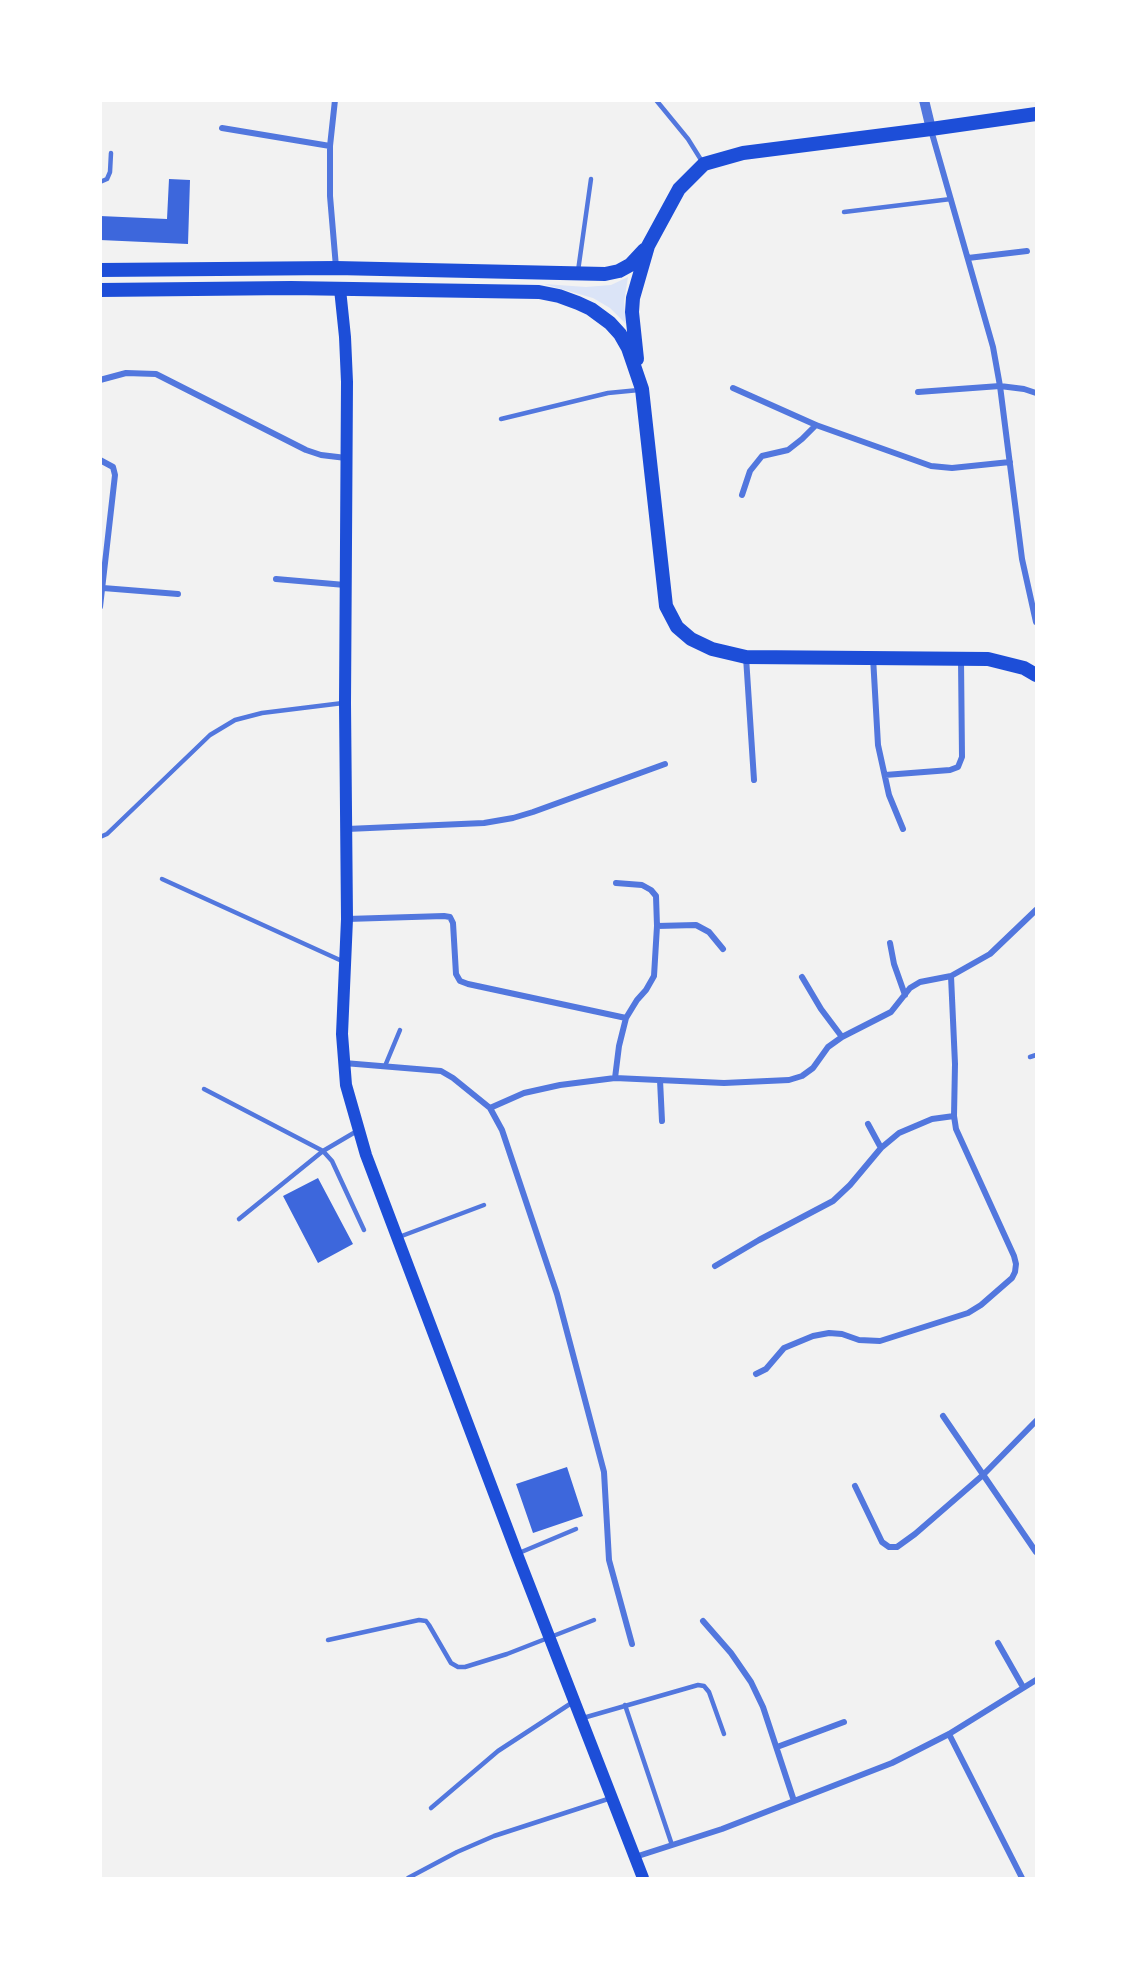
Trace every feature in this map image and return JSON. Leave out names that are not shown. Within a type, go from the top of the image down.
[{"type":"main road","points":[[1036,114],[743,153],[704,164],[679,189],[648,246],[632,305],[666,606],[677,627],[691,639],[712,650],[746,657],[961,657],[1005,662],[1024,668],[1036,675]]},
{"type":"main road","points":[[100,270],[336,268],[605,274],[619,271],[630,265],[648,246]]},
{"type":"main road","points":[[336,268],[345,337],[347,458],[345,703],[347,919],[343,1063],[345,1085],[358,1131],[398,1238],[573,1702],[643,1878]]},
{"type":"main road","points":[[100,290],[339,289],[539,292],[559,296],[591,309],[615,328],[628,348],[642,389]]},
{"type":"street","points":[[335,100],[330,146],[330,196],[336,268]]},
{"type":"street","points":[[924,100],[993,347],[1022,559],[1036,622]]},
{"type":"street","points":[[222,128],[330,146]]},
{"type":"street","points":[[968,258],[1026,251]]},
{"type":"street","points":[[100,380],[126,373],[156,374],[306,450],[321,455],[347,458]]},
{"type":"street","points":[[918,392],[1000,386],[1036,393]]},
{"type":"street","points":[[733,388],[816,424],[931,466],[952,468],[1010,462]]},
{"type":"street","points":[[742,495],[750,471],[762,456],[788,450],[816,424]]},
{"type":"street","points":[[100,460],[112,466],[115,475],[100,607]]},
{"type":"street","points":[[276,579],[346,585]]},
{"type":"street","points":[[103,588],[178,594]]},
{"type":"street","points":[[746,657],[754,780]]},
{"type":"street","points":[[873,657],[878,745],[889,795],[903,829]]},
{"type":"street","points":[[885,775],[950,770],[958,767],[962,757],[961,657]]},
{"type":"street","points":[[347,829],[484,823],[513,818],[665,764]]},
{"type":"street","points":[[615,1078],[619,1046],[626,1018],[654,976],[657,926],[656,896],[651,890],[642,885],[616,883]]},
{"type":"street","points":[[490,1108],[524,1093],[560,1085],[615,1078],[724,1083],[789,1080],[802,1076],[813,1068],[828,1047],[842,1036],[891,1012],[910,988],[920,982],[951,976],[990,954],[1036,910]]},
{"type":"street","points":[[347,919],[450,917],[453,924],[456,974],[460,981],[626,1018]]},
{"type":"street","points":[[657,926],[696,925],[709,932],[723,949]]},
{"type":"street","points":[[890,943],[896,973],[905,995]]},
{"type":"street","points":[[756,1374],[766,1369],[784,1348],[813,1336],[829,1333],[842,1334],[859,1340],[880,1341],[968,1313],[981,1305],[1012,1278],[1016,1264],[1014,1256],[956,1129],[951,976]]},
{"type":"street","points":[[802,977],[821,1009],[842,1036]]},
{"type":"street","points":[[343,1063],[441,1071],[490,1108],[505,1140],[557,1294],[604,1472],[609,1560],[632,1644]]},
{"type":"street","points":[[660,1080],[662,1121]]},
{"type":"street","points":[[715,1266],[833,1201],[850,1185],[881,1148],[899,1133],[932,1119],[954,1116]]},
{"type":"street","points":[[868,1124],[881,1148]]},
{"type":"street","points":[[943,1416],[1036,1552]]},
{"type":"street","points":[[855,1486],[882,1542],[889,1547],[897,1547],[982,1475],[1036,1421]]},
{"type":"street","points":[[703,1622],[731,1653],[751,1682],[763,1707],[794,1801]]},
{"type":"street","points":[[998,1643],[1023,1687]]},
{"type":"street","points":[[635,1857],[794,1801],[892,1763],[949,1734],[1036,1680]]},
{"type":"street","points":[[777,1747],[844,1722]]},
{"type":"street","points":[[949,1734],[1022,1878]]},
{"type":"lane","points":[[656,100],[688,139],[704,164]]},
{"type":"lane","points":[[100,182],[107,179],[110,172],[111,153]]},
{"type":"lane","points":[[578,273],[591,179]]},
{"type":"lane","points":[[844,212],[951,199]]},
{"type":"lane","points":[[501,419],[608,393],[642,389]]},
{"type":"lane","points":[[100,837],[107,834],[210,735],[235,720],[262,713],[345,703]]},
{"type":"lane","points":[[162,879],[345,963]]},
{"type":"lane","points":[[385,1066],[400,1030]]},
{"type":"lane","points":[[1030,1057],[1036,1055]]},
{"type":"lane","points":[[204,1089],[323,1151],[332,1161],[363,1230]]},
{"type":"lane","points":[[238,1219],[323,1151],[358,1131]]},
{"type":"lane","points":[[398,1238],[484,1205]]},
{"type":"lane","points":[[517,1554],[576,1529]]},
{"type":"lane","points":[[327,1640],[419,1620],[429,1625],[451,1663],[458,1667],[465,1667],[507,1654],[594,1620]]},
{"type":"lane","points":[[580,1718],[698,1685],[704,1686],[709,1692],[724,1734]]},
{"type":"lane","points":[[430,1808],[498,1751],[573,1702]]},
{"type":"lane","points":[[625,1706],[672,1845]]},
{"type":"lane","points":[[408,1878],[457,1852],[494,1836],[611,1798]]},
{"type":"shaded area","points":[[628,277],[624,302],[626,324],[610,308],[593,298],[544,284],[586,287],[611,285]]},
{"type":"building","points":[[169,179],[190,180],[188,244],[100,240],[100,216],[167,219]]},
{"type":"building","points":[[318,1178],[353,1244],[318,1263],[283,1196]]},
{"type":"building","points":[[567,1467],[583,1516],[533,1533],[516,1484]]}]
